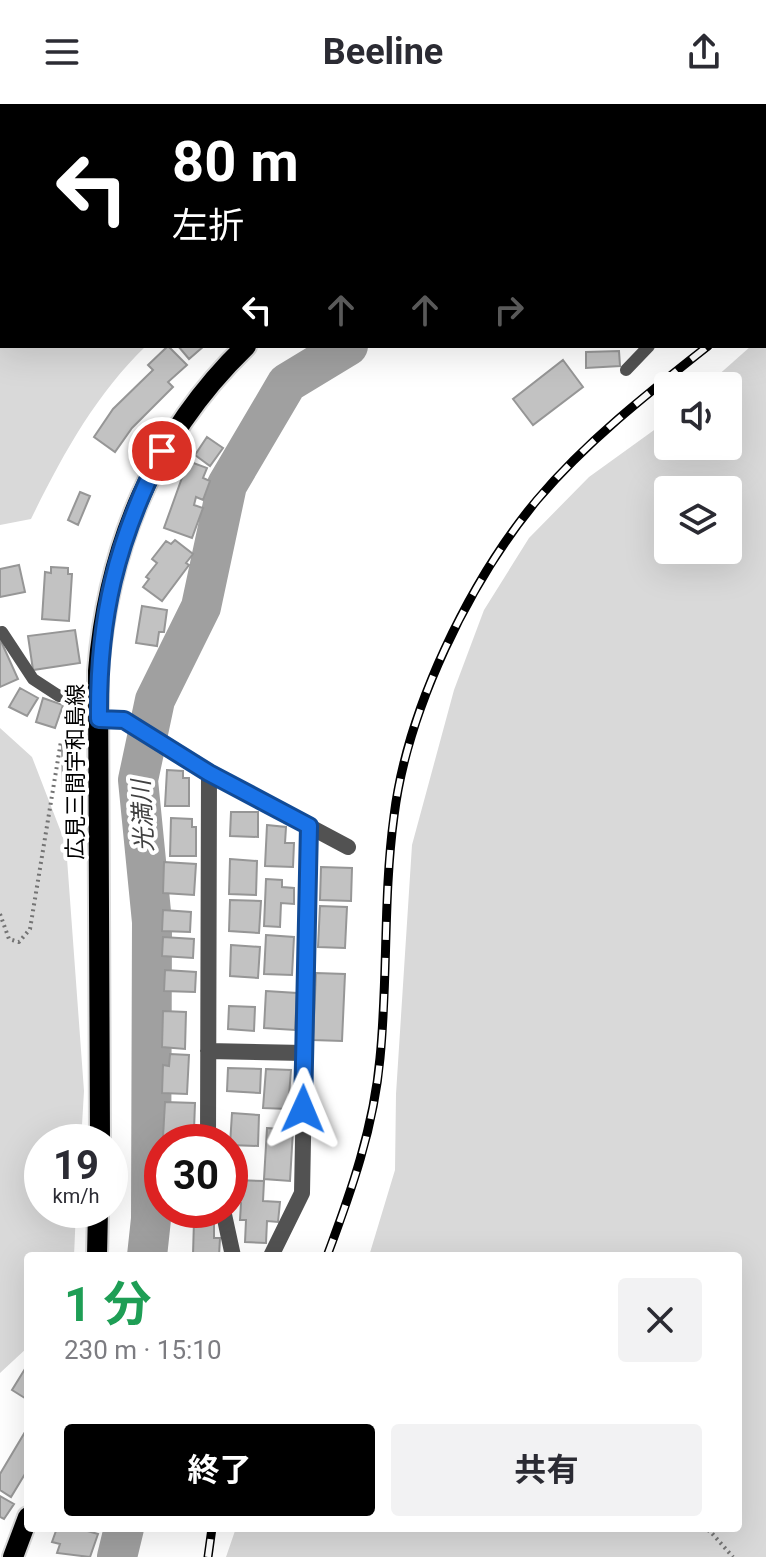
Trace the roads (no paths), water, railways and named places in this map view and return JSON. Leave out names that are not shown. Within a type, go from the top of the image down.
[{"type":"main road","name":"広見三間宇和島線","points":[[100,1124],[99,693],[106,598],[135,505],[187,411],[244,348]]},
{"type":"main road","points":[[97,1252],[98,1228]]},
{"type":"main road","points":[[13,1557],[24,1528]]},
{"type":"street","points":[[99,726],[124,720],[209,773],[348,847]]},
{"type":"street","points":[[208,1124],[209,773]]},
{"type":"street","points":[[273,1252],[302,1193],[309,826]]},
{"type":"street","points":[[208,1051],[304,1053]]},
{"type":"street","points":[[227,1228],[232,1252]]},
{"type":"lane","points":[[626,370],[647,348]]},
{"type":"lane","points":[[2,632],[33,679],[59,696],[99,693]]},
{"type":"waterway","name":"光満川","points":[[147,1252],[151,1219],[152,922],[138,780],[155,700],[201,607],[227,485],[287,383],[345,348]]},
{"type":"waterway","name":"光満川","points":[[117,1557],[123,1532]]},
{"type":"railway","points":[[328,1252],[353,1183],[373,1109],[382,1028],[388,877],[394,816],[412,733],[427,691],[465,608],[488,569],[537,500],[597,438],[705,348]]},
{"type":"railway","points":[[208,1557],[211,1532]]}]
